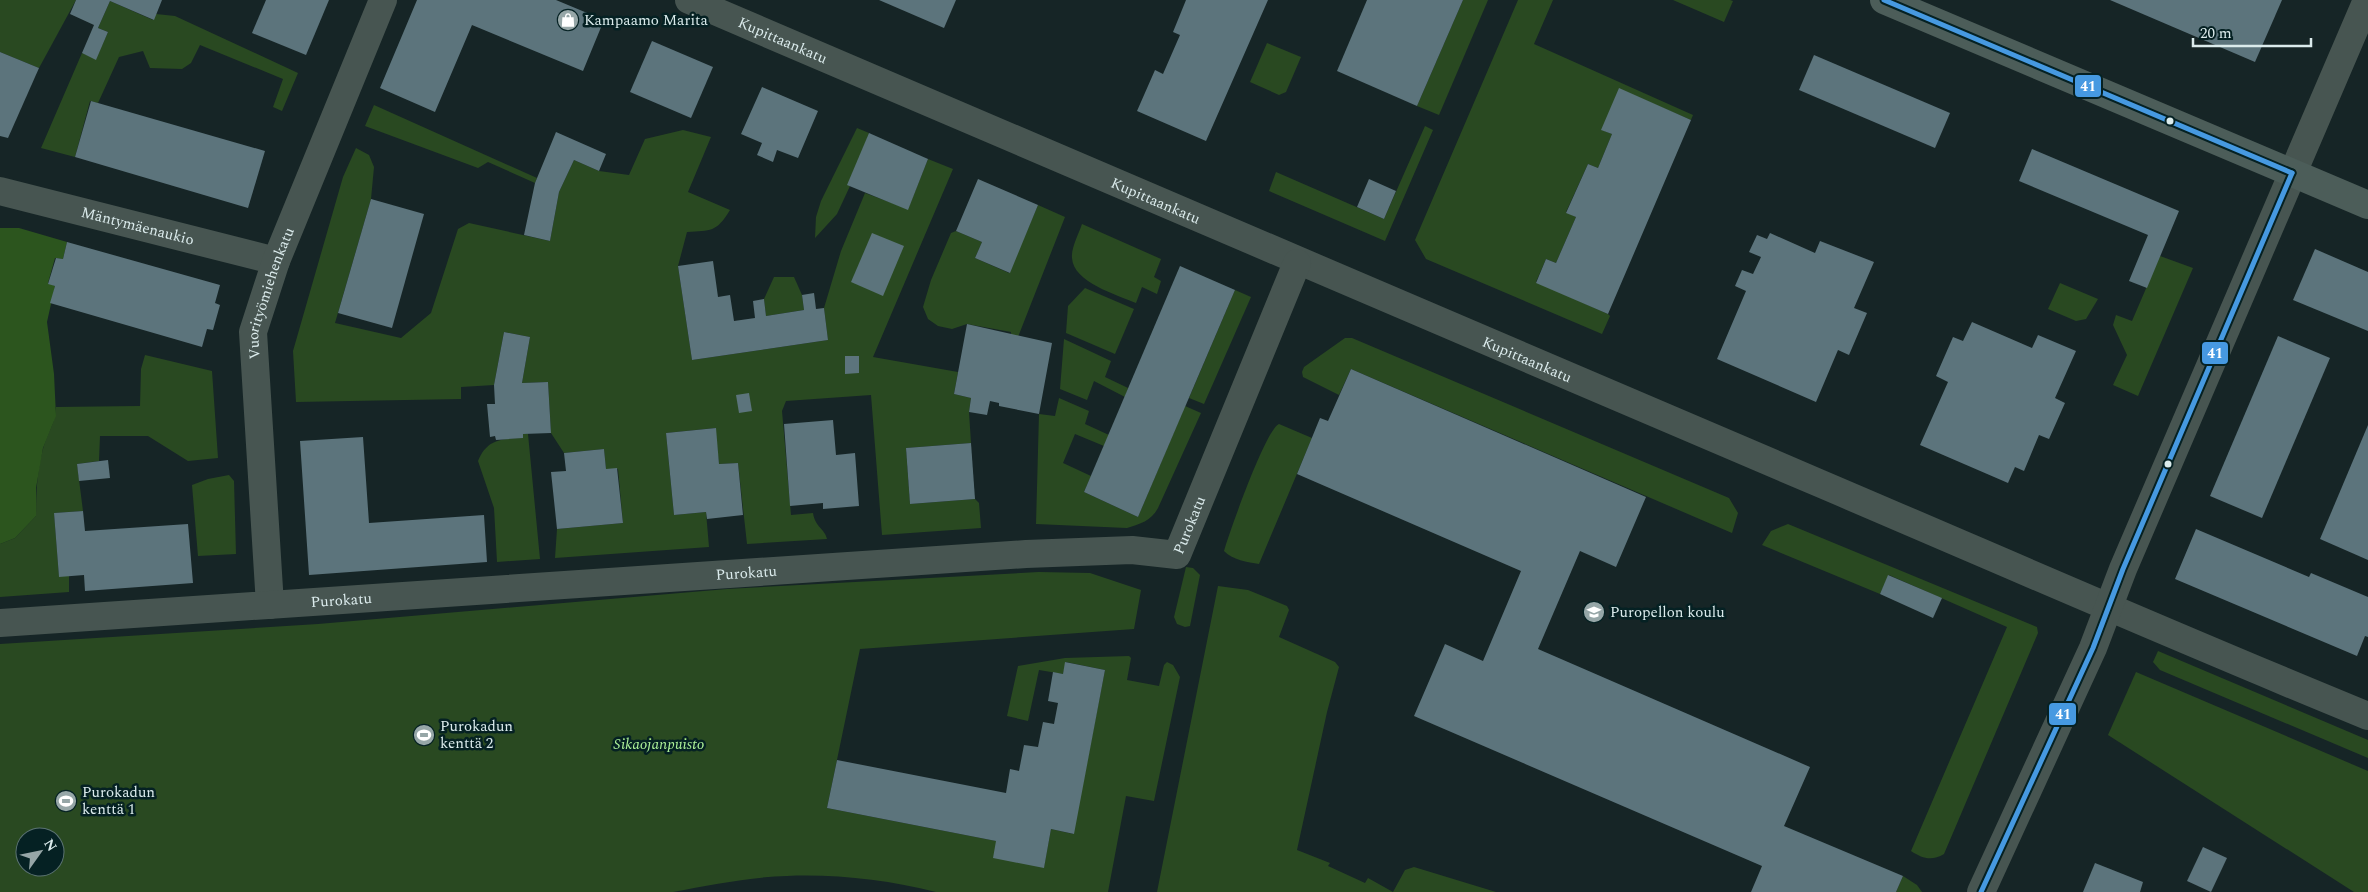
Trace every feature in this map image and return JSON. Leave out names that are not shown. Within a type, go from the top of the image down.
[{"type":"main road","points":[[1884,0],[2368,206]]},
{"type":"street","name":"Vuorityömiehenkatu","points":[[270,605],[253,332],[276,261],[383,0]]},
{"type":"street","name":"Kupittaankatu","points":[[689,0],[1298,263],[2109,608],[2368,716]]},
{"type":"street","points":[[1981,892],[2093,648],[2123,569],[2367,0]]},
{"type":"street","name":"Mäntymäenaukio","points":[[0,191],[276,261]]},
{"type":"street","name":"Purokatu","points":[[0,623],[1026,554],[1132,550],[1177,555],[1298,263]]},
{"type":"green space","points":[[0,0],[76,0],[39,68],[0,52]]},
{"type":"green space","points":[[1463,0],[1488,0],[1439,115],[1417,106]]},
{"type":"green space","points":[[1518,0],[1553,0],[1534,44],[1693,115],[1691,120],[1619,89],[1602,130],[1612,134],[1598,168],[1588,164],[1566,212],[1576,217],[1556,263],[1546,259],[1536,282],[1608,314],[1610,316],[1602,334],[1426,259],[1415,240]]},
{"type":"green space","points":[[1673,0],[1730,0],[1733,1],[1724,22]]},
{"type":"green space","points":[[110,1],[153,20],[156,14],[175,16],[298,73],[282,111],[273,107],[283,79],[200,45],[191,63],[182,69],[150,68],[143,51],[119,57],[98,103],[90,101],[75,157],[41,148],[82,53],[96,59],[108,32],[98,28]]},
{"type":"green space","points":[[1267,43],[1301,57],[1286,92],[1279,95],[1250,82]]},
{"type":"green space","points":[[374,105],[537,178],[535,183],[488,162],[478,168],[365,126]]},
{"type":"green space","points":[[1425,126],[1433,130],[1385,241],[1269,191],[1276,172],[1384,219]]},
{"type":"green space","points":[[857,128],[869,133],[850,186],[837,214],[815,238],[816,217],[821,201]]},
{"type":"green space","points":[[683,130],[711,137],[688,192],[730,210],[717,227],[687,232],[678,266],[692,360],[828,340],[824,308],[841,251],[865,193],[908,209],[928,159],[953,169],[873,357],[958,372],[954,394],[971,398],[969,412],[971,443],[906,448],[910,504],[975,499],[979,503],[981,528],[882,535],[871,395],[786,401],[782,411],[791,515],[813,513],[816,522],[827,539],[747,544],[738,463],[719,464],[715,428],[666,433],[674,515],[706,512],[709,547],[555,558],[557,529],[623,523],[618,469],[606,469],[604,449],[564,453],[551,433],[548,382],[522,383],[530,337],[504,332],[494,385],[461,387],[461,399],[296,402],[293,351],[343,177],[356,148],[369,155],[374,167],[371,199],[335,323],[401,338],[431,313],[458,229],[469,223],[550,241],[559,192],[574,160],[599,171],[629,175],[645,139]]},
{"type":"green space","points":[[1038,205],[1065,217],[1018,337],[1011,335],[1011,332],[967,324],[952,329],[938,326],[928,319],[923,307],[931,280],[951,233],[956,231],[982,242],[975,258],[1009,273]]},
{"type":"green space","points":[[1082,224],[1161,259],[1154,277],[1161,281],[1157,294],[1142,287],[1136,303],[1108,292],[1088,281],[1080,274],[1074,266],[1072,254]]},
{"type":"green space","points":[[0,228],[19,228],[67,242],[63,259],[55,258],[48,283],[55,286],[47,322],[54,374],[56,416],[43,448],[36,488],[36,516],[15,538],[0,544]]},
{"type":"green space","points":[[2160,256],[2193,268],[2138,396],[2113,385],[2127,355],[2113,325],[2116,315],[2132,321]]},
{"type":"green space","points":[[774,277],[794,277],[802,295],[804,310],[766,316],[764,299]]},
{"type":"green space","points":[[2060,283],[2098,299],[2086,319],[2076,321],[2048,309]]},
{"type":"green space","points":[[1085,288],[1134,309],[1115,354],[1066,333],[1068,306]]},
{"type":"green space","points":[[1235,290],[1251,297],[1204,404],[1189,398]]},
{"type":"green space","points":[[1345,338],[1352,338],[1729,498],[1738,513],[1732,533],[1351,369],[1339,395],[1303,377],[1304,367]]},
{"type":"green space","points":[[1064,339],[1111,361],[1105,377],[1128,388],[1125,397],[1094,381],[1087,400],[1060,389]]},
{"type":"green space","points":[[145,355],[212,371],[218,458],[188,461],[148,436],[100,436],[99,461],[77,464],[83,511],[54,513],[59,576],[69,576],[69,592],[0,597],[0,544],[15,538],[36,516],[39,466],[55,418],[56,407],[140,406],[141,369]]},
{"type":"green space","points":[[1059,398],[1089,411],[1085,424],[1109,435],[1104,446],[1075,434],[1063,463],[1091,476],[1084,492],[1138,517],[1185,406],[1201,413],[1158,508],[1149,519],[1127,528],[1036,524],[1039,414],[1055,416]]},
{"type":"green space","points":[[1279,424],[1312,438],[1259,564],[1240,560],[1231,557],[1224,551],[1257,462],[1273,430]]},
{"type":"green space","points":[[523,434],[528,434],[540,559],[497,562],[494,508],[478,461],[490,444],[501,440],[522,438]]},
{"type":"green space","points":[[229,475],[234,481],[236,554],[198,556],[192,485],[208,479]]},
{"type":"green space","points":[[1788,524],[2037,627],[2038,633],[1944,854],[1940,856],[1928,858],[1911,851],[2007,627],[1889,575],[1880,594],[1762,545],[1771,531]]},
{"type":"green space","points":[[1186,567],[1193,568],[1200,575],[1190,626],[1185,627],[1177,624],[1174,617]]},
{"type":"green space","name":"Sikaojanpuisto","points":[[1039,572],[1090,573],[1141,590],[1134,629],[860,649],[827,808],[996,841],[1044,867],[1051,829],[1073,834],[1105,670],[1066,662],[1063,674],[1039,670],[1028,721],[1007,716],[1018,666],[1065,658],[1129,656],[1131,658],[1127,680],[1159,686],[1164,665],[1167,662],[1173,665],[1180,677],[1154,801],[1126,796],[1108,892],[936,892],[862,879],[806,876],[744,880],[673,892],[0,892],[0,644],[318,624],[727,589]]},
{"type":"green space","points":[[1218,586],[1248,590],[1287,606],[1289,610],[1279,637],[1335,662],[1339,667],[1327,712],[1297,850],[1330,863],[1328,866],[1365,883],[1368,878],[1393,892],[1157,892]]},
{"type":"green space","points":[[2158,651],[2368,740],[2368,758],[2160,670],[2153,662]]},
{"type":"green space","points":[[2136,672],[2368,771],[2368,892],[2354,892],[2108,735]]},
{"type":"green space","points":[[1414,867],[1496,892],[1393,892],[1405,870]]},
{"type":"green space","points":[[1903,876],[1917,885],[1922,892],[1896,892]]},
{"type":"building","points":[[76,0],[162,0],[154,20],[110,1],[98,28],[108,32],[96,60],[82,53],[94,25],[70,14]]},
{"type":"building","points":[[266,0],[329,0],[306,55],[252,33]]},
{"type":"building","points":[[417,0],[556,0],[604,20],[583,71],[472,25],[435,112],[380,88]]},
{"type":"building","points":[[879,0],[956,0],[944,28]]},
{"type":"building","points":[[1186,0],[1268,0],[1206,141],[1137,111],[1155,70],[1163,74],[1180,35],[1173,32]]},
{"type":"building","points":[[1367,0],[1463,0],[1417,106],[1337,71]]},
{"type":"building","points":[[2110,0],[2282,0],[2255,62]]},
{"type":"building","points":[[652,41],[713,67],[691,118],[630,92]]},
{"type":"building","points":[[0,52],[39,68],[8,138],[0,136]]},
{"type":"building","points":[[1814,55],[1950,113],[1935,148],[1799,90]]},
{"type":"building","points":[[762,87],[818,111],[798,158],[777,150],[773,162],[757,155],[762,143],[741,134]]},
{"type":"building","points":[[1619,88],[1691,120],[1608,314],[1536,283],[1546,259],[1556,263],[1576,217],[1566,213],[1588,164],[1598,168],[1612,134],[1601,130]]},
{"type":"building","points":[[91,101],[265,151],[248,208],[75,157]]},
{"type":"building","points":[[556,132],[606,154],[599,171],[574,160],[559,192],[550,241],[524,235],[535,183]]},
{"type":"building","points":[[869,133],[928,159],[908,210],[847,185]]},
{"type":"building","points":[[2032,149],[2179,211],[2147,288],[2129,281],[2148,235],[2019,181]]},
{"type":"building","points":[[978,179],[1038,205],[1010,273],[975,258],[982,242],[956,231]]},
{"type":"building","points":[[1369,179],[1396,191],[1384,219],[1357,207]]},
{"type":"building","points":[[371,199],[424,214],[392,328],[338,313]]},
{"type":"building","points":[[872,233],[904,246],[883,296],[851,282]]},
{"type":"building","points":[[1770,233],[1815,253],[1820,241],[1874,262],[1854,308],[1867,313],[1849,355],[1838,350],[1816,402],[1717,359],[1746,291],[1735,286],[1742,270],[1753,274],[1761,257],[1749,252],[1757,235],[1767,239]]},
{"type":"building","points":[[67,242],[220,285],[215,303],[220,305],[213,330],[207,329],[202,347],[50,303],[55,286],[48,284],[56,258],[63,259]]},
{"type":"building","points":[[2315,249],[2368,272],[2368,331],[2293,300]]},
{"type":"building","points":[[713,261],[718,297],[730,295],[734,321],[755,318],[753,301],[764,299],[766,316],[804,310],[802,295],[814,293],[816,309],[824,308],[828,340],[692,360],[678,266]]},
{"type":"building","points":[[1180,266],[1235,290],[1138,517],[1084,492]]},
{"type":"building","points":[[1972,322],[2032,348],[2038,335],[2076,351],[2055,398],[2065,403],[2049,439],[2039,435],[2024,471],[2015,467],[2008,483],[1920,445],[1948,382],[1936,376],[1953,337],[1963,341]]},
{"type":"building","points":[[967,324],[1052,343],[1039,414],[999,406],[999,403],[990,401],[987,415],[969,412],[971,398],[954,394]]},
{"type":"building","points":[[504,332],[530,337],[522,383],[548,382],[551,433],[523,434],[523,438],[496,440],[495,436],[490,437],[487,404],[495,404],[494,385]]},
{"type":"building","points":[[2278,336],[2330,358],[2262,518],[2210,496]]},
{"type":"building","points":[[845,356],[859,356],[859,373],[845,374]]},
{"type":"building","points":[[1351,369],[1646,497],[1616,567],[1580,551],[1538,649],[1810,767],[1784,826],[1903,876],[1896,892],[1751,892],[1762,866],[1414,716],[1445,644],[1483,661],[1521,571],[1297,474],[1320,418],[1328,421]]},
{"type":"building","points":[[749,393],[752,411],[739,413],[736,395]]},
{"type":"building","points":[[833,420],[836,455],[855,453],[859,506],[823,509],[823,503],[790,506],[784,424]]},
{"type":"building","points":[[2368,425],[2368,560],[2320,539]]},
{"type":"building","points":[[716,428],[719,464],[738,463],[743,515],[707,519],[706,512],[674,515],[666,433]]},
{"type":"building","points":[[363,437],[369,523],[484,515],[487,562],[309,575],[300,441]]},
{"type":"building","points":[[971,443],[975,499],[910,504],[906,448]]},
{"type":"building","points":[[604,449],[606,469],[617,468],[623,523],[557,529],[551,472],[566,471],[564,453]]},
{"type":"building","points":[[108,460],[110,478],[79,481],[77,464]]},
{"type":"building","points":[[83,511],[85,531],[188,524],[193,583],[85,591],[84,575],[59,577],[54,513]]},
{"type":"building","points":[[2196,529],[2309,577],[2311,573],[2368,597],[2368,637],[2365,636],[2357,656],[2175,579]]},
{"type":"building","points":[[1888,575],[1942,598],[1933,618],[1880,594]]},
{"type":"building","points":[[1065,662],[1105,670],[1074,834],[1051,829],[1044,868],[993,858],[996,841],[827,808],[837,760],[1006,793],[1010,769],[1019,771],[1024,745],[1038,747],[1043,722],[1054,724],[1058,703],[1048,701],[1053,672],[1063,674]]},
{"type":"building","points":[[2203,847],[2227,858],[2211,892],[2187,881]]},
{"type":"building","points":[[2095,863],[2143,882],[2140,892],[2083,892]]},
{"type":"transit line","name":"41","points":[[1884,0],[2292,173]]},
{"type":"transit line","name":"41","points":[[1981,892],[2093,648],[2123,569],[2292,173]]},
{"type":"place","name":"Kampaamo Marita","points":[[568,20]]},
{"type":"place","name":"Puropellon koulu","points":[[1594,612]]},
{"type":"place","name":"Purokadun kenttä 2","points":[[424,735]]},
{"type":"place","name":"Purokadun kenttä 1","points":[[66,801]]}]
